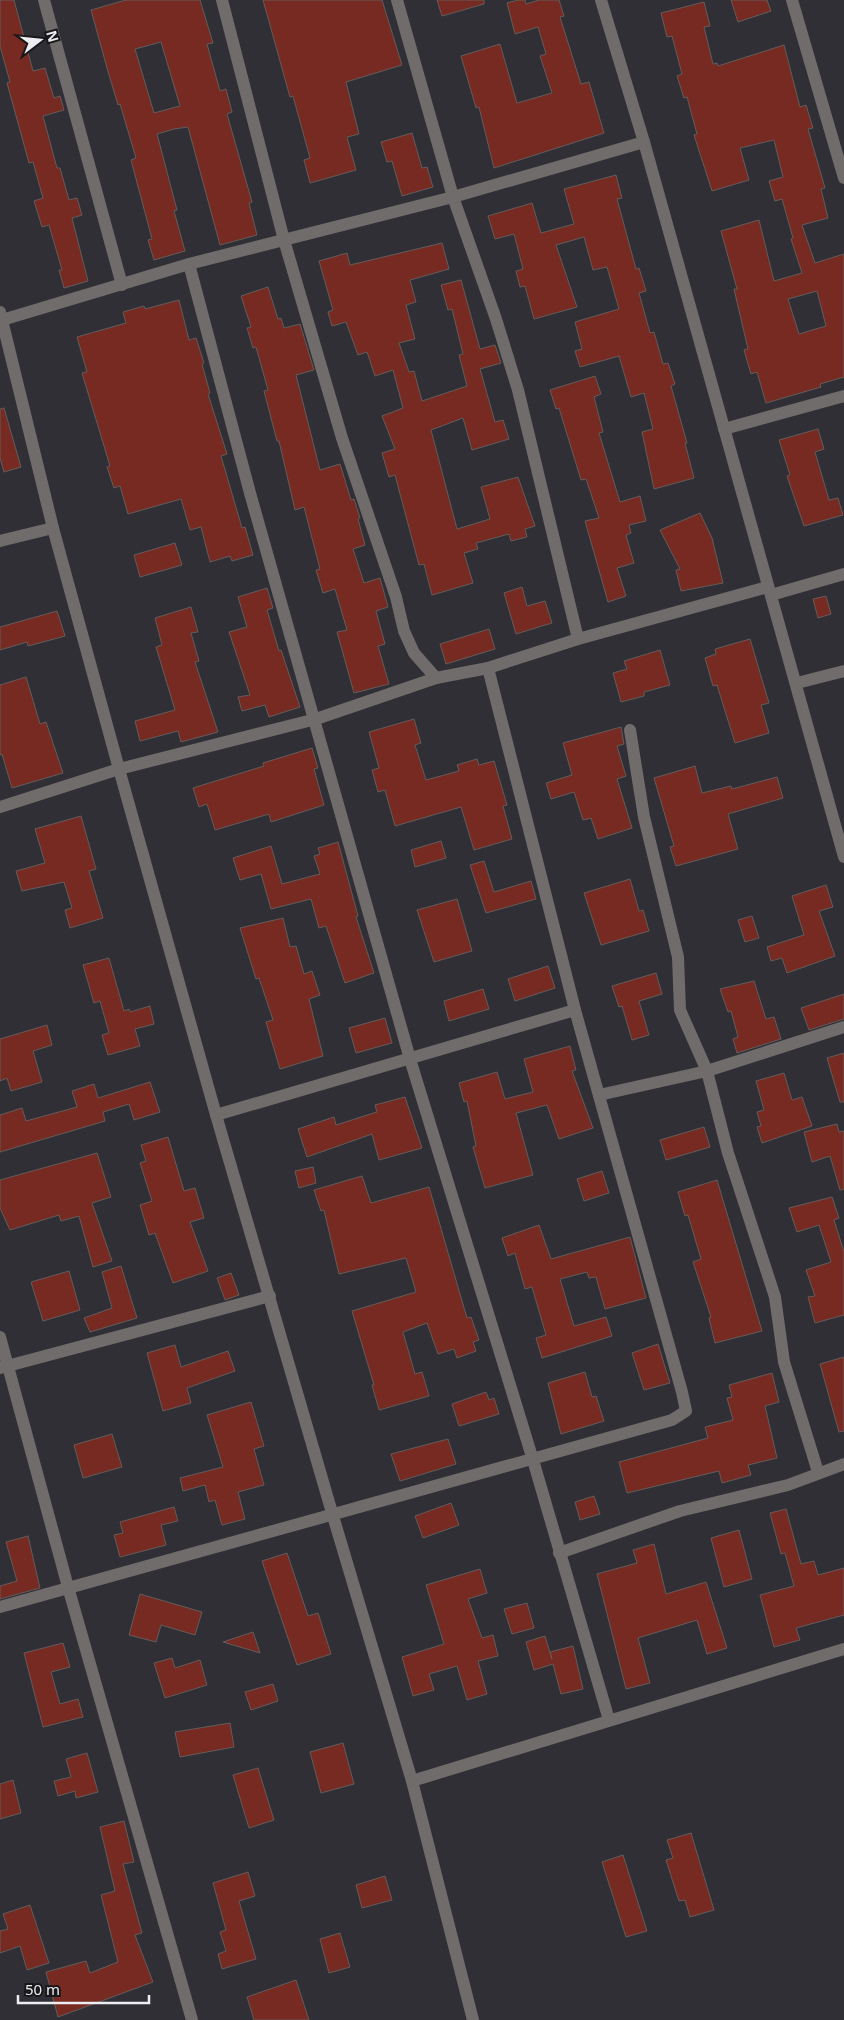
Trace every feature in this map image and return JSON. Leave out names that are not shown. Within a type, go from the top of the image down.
[{"type":"street","points":[[44,0],[122,284]]},
{"type":"street","points":[[222,0],[284,240],[342,438],[394,589],[404,631],[414,653],[436,678]]},
{"type":"street","points":[[397,0],[453,197],[496,319],[518,390],[578,639]]},
{"type":"street","points":[[601,0],[644,142],[844,857]]},
{"type":"street","points":[[792,0],[844,178]]},
{"type":"street","points":[[473,2020],[412,1781],[332,1516],[270,1296],[216,1116],[53,528],[1,316],[189,264],[453,197],[644,142]]},
{"type":"street","points":[[189,264],[250,493],[316,720],[410,1059],[533,1460],[609,1720]]},
{"type":"street","points":[[724,429],[844,396]]},
{"type":"street","points":[[0,541],[53,528]]},
{"type":"street","points":[[0,807],[120,769],[316,720],[436,678],[488,668],[578,639],[844,574]]},
{"type":"street","points":[[0,1607],[533,1460],[672,1420],[686,1411],[576,1010],[488,668]]},
{"type":"street","points":[[797,684],[844,671]]},
{"type":"street","points":[[630,730],[644,817],[678,957],[680,1010],[707,1071],[728,1153],[775,1298],[784,1362],[818,1472]]},
{"type":"street","points":[[216,1116],[576,1010]]},
{"type":"street","points":[[599,1095],[707,1071],[844,1027]]},
{"type":"street","points":[[4,1367],[270,1296]]},
{"type":"street","points":[[0,1338],[4,1367],[192,2020]]},
{"type":"street","points":[[559,1553],[680,1510],[788,1485],[818,1472],[844,1464]]},
{"type":"street","points":[[412,1781],[844,1649]]},
{"type":"building","points":[[0,0],[14,0],[33,71],[45,68],[54,98],[60,96],[64,110],[43,116],[57,168],[60,168],[69,200],[77,198],[82,215],[72,218],[88,281],[64,288],[59,270],[62,270],[49,225],[42,227],[34,201],[43,198],[33,162],[29,163],[7,83],[10,82],[0,46]]},
{"type":"building","points":[[126,0],[200,0],[213,43],[207,44],[220,91],[226,89],[232,112],[227,114],[252,202],[249,203],[257,235],[220,245],[188,127],[174,129],[157,134],[177,210],[174,211],[185,251],[154,260],[148,240],[152,239],[131,160],[136,158],[120,104],[118,105],[91,10]],"holes":[[[161,42],[180,106],[154,113],[135,49]]]},
{"type":"building","points":[[263,0],[382,0],[402,65],[346,82],[359,134],[347,137],[356,170],[310,183],[304,160],[310,158],[293,96],[290,97]]},
{"type":"building","points":[[437,0],[484,0],[484,4],[442,16]]},
{"type":"building","points":[[525,0],[526,4],[539,0],[559,0],[564,16],[560,17],[581,84],[589,82],[604,133],[494,168],[479,107],[476,108],[461,56],[500,44],[517,103],[552,93],[540,56],[546,54],[538,27],[515,34],[507,3]]},
{"type":"building","points":[[731,0],[767,0],[771,11],[738,22]]},
{"type":"building","points":[[704,2],[710,26],[704,27],[713,64],[717,63],[718,66],[784,45],[800,107],[806,105],[813,128],[808,129],[825,188],[821,189],[828,218],[802,225],[815,263],[844,254],[844,377],[820,384],[821,387],[766,403],[757,372],[751,374],[744,350],[748,349],[734,289],[737,289],[721,231],[759,220],[774,281],[802,273],[791,239],[793,238],[782,199],[775,201],[769,181],[783,177],[774,140],[740,148],[749,180],[712,191],[694,135],[697,134],[687,97],[684,98],[677,76],[682,74],[672,36],[667,37],[661,13]],"holes":[[[817,291],[826,326],[799,334],[788,299]]]},
{"type":"building","points":[[412,133],[422,168],[427,167],[433,187],[402,196],[392,161],[387,162],[381,142]]},
{"type":"building","points":[[616,175],[622,198],[617,199],[636,269],[639,268],[646,291],[639,293],[650,333],[654,332],[663,364],[668,363],[675,384],[671,386],[687,443],[685,443],[694,478],[654,489],[642,432],[653,429],[644,393],[631,397],[619,356],[580,367],[575,351],[582,349],[575,322],[619,309],[607,267],[593,270],[584,237],[556,245],[577,307],[534,319],[525,286],[520,287],[516,271],[523,269],[514,234],[495,239],[488,216],[532,203],[541,233],[574,224],[564,189]]},
{"type":"building","points":[[442,243],[449,269],[410,280],[416,302],[406,305],[415,339],[399,343],[409,372],[414,371],[422,401],[467,386],[459,355],[463,354],[452,309],[448,310],[441,285],[461,280],[480,349],[495,345],[501,363],[480,369],[495,422],[503,420],[509,439],[472,450],[463,418],[431,430],[457,529],[490,519],[481,487],[518,477],[535,526],[525,529],[527,537],[511,541],[509,534],[476,543],[478,549],[464,553],[473,583],[432,595],[424,564],[419,565],[395,475],[389,477],[382,453],[395,449],[382,416],[403,408],[393,370],[375,376],[367,352],[358,355],[346,322],[332,326],[328,312],[333,310],[319,261],[347,253],[350,265]]},
{"type":"building","points":[[268,287],[278,319],[281,318],[284,328],[300,324],[314,370],[296,375],[320,470],[340,464],[351,500],[354,499],[360,518],[358,519],[365,545],[353,549],[364,583],[380,578],[388,607],[376,611],[385,644],[378,646],[389,684],[354,693],[337,632],[347,630],[335,589],[323,593],[316,570],[320,569],[304,507],[295,510],[279,441],[277,441],[264,391],[268,390],[256,347],[253,348],[247,328],[251,327],[241,296]]},
{"type":"building","points":[[179,300],[189,340],[196,338],[204,363],[202,364],[210,393],[208,394],[227,454],[221,456],[242,528],[245,527],[253,555],[232,561],[230,556],[210,562],[201,527],[190,530],[181,499],[128,514],[120,486],[114,488],[107,467],[110,466],[82,373],[87,372],[77,337],[126,323],[123,312],[144,306],[145,309]]},
{"type":"building","points":[[595,376],[601,394],[594,397],[603,432],[599,433],[620,502],[640,496],[646,521],[629,525],[631,533],[626,535],[634,563],[617,568],[626,596],[608,602],[585,521],[599,518],[586,479],[581,480],[559,408],[556,409],[550,390]]},
{"type":"building","points":[[4,408],[21,467],[4,472],[0,458],[0,409]]},
{"type":"building","points":[[818,429],[824,449],[815,452],[829,500],[838,498],[843,515],[804,526],[787,476],[790,475],[779,440]]},
{"type":"building","points":[[700,513],[712,538],[723,583],[681,591],[676,570],[680,569],[660,530]]},
{"type":"building","points":[[175,543],[182,565],[140,577],[134,555]]},
{"type":"building","points":[[522,587],[527,606],[545,601],[552,623],[516,634],[504,593]]},
{"type":"building","points":[[267,588],[273,608],[267,610],[279,651],[281,650],[300,707],[269,717],[265,705],[242,711],[238,697],[250,695],[229,632],[247,627],[238,597]]},
{"type":"building","points":[[826,596],[831,614],[818,618],[813,599]]},
{"type":"building","points":[[191,607],[198,632],[191,633],[199,661],[195,662],[218,732],[181,742],[178,731],[140,741],[135,721],[175,710],[156,647],[162,645],[155,618]]},
{"type":"building","points":[[57,611],[65,636],[28,646],[27,642],[0,650],[0,627]]},
{"type":"building","points":[[489,629],[495,649],[446,664],[440,644]]},
{"type":"building","points":[[750,639],[769,703],[761,705],[769,733],[735,743],[717,685],[713,686],[705,658],[716,654],[715,649]]},
{"type":"building","points":[[660,650],[670,685],[644,692],[644,696],[621,702],[613,673],[627,669],[624,661]]},
{"type":"building","points":[[26,677],[40,724],[46,722],[63,773],[12,788],[2,754],[0,755],[0,685]]},
{"type":"building","points":[[414,719],[421,743],[415,745],[426,780],[459,771],[457,765],[477,759],[479,765],[494,761],[507,805],[503,806],[512,839],[474,850],[461,807],[395,826],[385,790],[378,792],[372,770],[379,768],[369,732]]},
{"type":"building","points":[[621,727],[624,744],[617,746],[626,776],[617,779],[632,828],[598,839],[591,818],[583,820],[574,792],[551,799],[546,783],[572,775],[563,743]]},
{"type":"building","points":[[312,748],[318,768],[314,769],[324,805],[271,822],[269,814],[215,830],[207,804],[199,807],[193,788],[264,766],[263,763]]},
{"type":"building","points":[[695,766],[702,793],[731,786],[732,789],[777,777],[783,798],[728,814],[738,849],[676,866],[670,847],[674,846],[654,778]]},
{"type":"building","points":[[81,816],[96,869],[89,871],[103,918],[70,928],[65,910],[72,908],[64,882],[22,891],[16,871],[45,863],[35,829]]},
{"type":"building","points":[[441,841],[446,858],[415,867],[411,850]]},
{"type":"building","points":[[338,842],[358,916],[356,917],[374,973],[345,983],[326,926],[319,928],[311,899],[271,909],[261,874],[240,880],[233,858],[271,846],[282,884],[320,874],[314,856],[320,854],[318,848]]},
{"type":"building","points":[[484,861],[494,892],[531,881],[536,899],[486,913],[470,865]]},
{"type":"building","points":[[630,879],[639,911],[643,910],[649,931],[601,945],[584,893]]},
{"type":"building","points":[[826,885],[833,907],[819,911],[835,956],[787,973],[782,958],[771,961],[767,947],[804,935],[792,896]]},
{"type":"building","points":[[457,899],[472,951],[434,962],[417,910]]},
{"type":"building","points":[[752,916],[759,938],[745,942],[738,920]]},
{"type":"building","points":[[283,918],[290,947],[296,946],[304,974],[312,971],[320,995],[309,999],[323,1056],[280,1069],[266,1022],[273,1020],[259,978],[256,979],[240,928]]},
{"type":"building","points":[[109,958],[124,1011],[129,1009],[130,1012],[150,1006],[154,1024],[135,1029],[140,1046],[108,1055],[102,1035],[109,1033],[100,1001],[94,1003],[83,965]]},
{"type":"building","points":[[548,966],[555,988],[515,1001],[508,979]]},
{"type":"building","points":[[656,973],[662,994],[639,1001],[649,1035],[632,1040],[622,1006],[619,1007],[612,986]]},
{"type":"building","points":[[754,981],[766,1019],[774,1017],[781,1039],[737,1053],[733,1039],[738,1037],[731,1011],[728,1012],[720,989]]},
{"type":"building","points":[[483,989],[489,1009],[449,1021],[444,1001]]},
{"type":"building","points":[[844,994],[844,1019],[809,1030],[801,1008]]},
{"type":"building","points":[[385,1018],[392,1043],[356,1053],[349,1028]]},
{"type":"building","points":[[47,1025],[52,1045],[33,1051],[42,1082],[11,1091],[7,1078],[0,1081],[0,1039]]},
{"type":"building","points":[[570,1046],[576,1070],[572,1071],[593,1128],[559,1139],[547,1105],[516,1113],[533,1175],[485,1188],[473,1147],[476,1146],[467,1101],[464,1102],[459,1083],[497,1072],[505,1099],[533,1092],[524,1059]]},
{"type":"building","points":[[844,1053],[844,1102],[840,1102],[827,1058]]},
{"type":"building","points":[[784,1073],[792,1100],[802,1097],[812,1126],[762,1143],[757,1127],[761,1126],[757,1112],[764,1110],[756,1081]]},
{"type":"building","points":[[150,1082],[160,1112],[134,1120],[129,1104],[103,1112],[105,1121],[0,1152],[0,1115],[22,1108],[26,1121],[77,1107],[72,1091],[94,1084],[98,1098]]},
{"type":"building","points":[[405,1097],[422,1148],[379,1160],[372,1134],[307,1157],[298,1129],[334,1117],[336,1125],[377,1112],[375,1105]]},
{"type":"building","points":[[837,1124],[839,1132],[844,1131],[844,1189],[840,1190],[830,1156],[812,1162],[804,1132]]},
{"type":"building","points":[[704,1127],[710,1147],[666,1160],[660,1140]]},
{"type":"building","points":[[168,1137],[184,1191],[195,1188],[204,1218],[190,1222],[208,1271],[173,1283],[155,1233],[149,1235],[140,1205],[152,1201],[140,1163],[146,1161],[141,1145]]},
{"type":"building","points":[[97,1153],[111,1197],[92,1203],[112,1261],[93,1267],[79,1216],[61,1221],[59,1215],[10,1230],[0,1208],[0,1180]]},
{"type":"building","points":[[313,1167],[316,1183],[299,1188],[295,1171]]},
{"type":"building","points":[[602,1171],[609,1193],[584,1201],[577,1179]]},
{"type":"building","points":[[362,1176],[371,1203],[429,1187],[467,1318],[471,1317],[479,1340],[473,1342],[476,1351],[457,1358],[454,1349],[438,1354],[427,1323],[403,1332],[415,1374],[422,1372],[429,1396],[379,1410],[372,1385],[374,1385],[352,1311],[416,1292],[406,1258],[339,1274],[324,1210],[321,1211],[314,1190]]},
{"type":"building","points":[[717,1180],[762,1331],[715,1343],[709,1318],[711,1317],[693,1262],[701,1259],[688,1215],[685,1216],[678,1192]]},
{"type":"building","points":[[832,1197],[839,1218],[834,1220],[844,1252],[844,1315],[815,1323],[808,1297],[815,1296],[806,1270],[831,1262],[819,1225],[797,1232],[789,1208]]},
{"type":"building","points":[[539,1225],[551,1259],[630,1237],[646,1298],[605,1309],[596,1277],[589,1278],[587,1272],[560,1279],[574,1326],[606,1317],[612,1336],[542,1358],[536,1338],[546,1335],[532,1287],[525,1289],[515,1253],[508,1256],[502,1238]]},
{"type":"building","points":[[121,1266],[137,1318],[90,1332],[84,1318],[112,1308],[102,1272]]},
{"type":"building","points":[[69,1271],[80,1310],[43,1321],[31,1282]]},
{"type":"building","points":[[231,1273],[239,1295],[225,1300],[217,1278]]},
{"type":"building","points":[[658,1344],[670,1383],[644,1390],[632,1353]]},
{"type":"building","points":[[175,1345],[181,1367],[228,1351],[235,1371],[187,1388],[191,1403],[163,1411],[147,1353]]},
{"type":"building","points":[[844,1357],[844,1431],[839,1432],[820,1364]]},
{"type":"building","points":[[585,1372],[592,1397],[596,1396],[604,1421],[561,1434],[548,1383]]},
{"type":"building","points":[[772,1373],[779,1402],[765,1406],[777,1458],[748,1465],[751,1475],[722,1483],[719,1471],[627,1493],[619,1462],[708,1438],[705,1427],[733,1420],[727,1398],[732,1397],[729,1385]]},
{"type":"building","points":[[486,1392],[489,1400],[494,1398],[499,1414],[459,1426],[452,1404]]},
{"type":"building","points":[[251,1402],[264,1446],[254,1449],[264,1485],[238,1492],[245,1519],[222,1525],[215,1500],[209,1502],[205,1485],[183,1491],[180,1478],[223,1467],[207,1415]]},
{"type":"building","points":[[112,1434],[122,1467],[83,1478],[74,1445]]},
{"type":"building","points":[[448,1439],[456,1464],[400,1481],[391,1454]]},
{"type":"building","points":[[594,1496],[600,1514],[580,1520],[575,1502]]},
{"type":"building","points":[[451,1503],[459,1525],[423,1538],[415,1516]]},
{"type":"building","points":[[174,1507],[178,1521],[161,1525],[166,1545],[120,1557],[114,1535],[123,1533],[120,1522]]},
{"type":"building","points":[[786,1509],[801,1564],[814,1561],[818,1575],[844,1568],[844,1615],[796,1628],[800,1640],[774,1647],[760,1595],[794,1586],[785,1553],[781,1554],[770,1513]]},
{"type":"building","points":[[739,1530],[752,1579],[724,1587],[711,1538]]},
{"type":"building","points":[[28,1536],[40,1588],[0,1599],[0,1586],[17,1581],[6,1542]]},
{"type":"building","points":[[654,1544],[666,1594],[706,1582],[727,1648],[707,1654],[697,1620],[638,1638],[650,1683],[626,1689],[597,1574],[637,1563],[633,1550]]},
{"type":"building","points":[[287,1553],[308,1616],[318,1613],[331,1654],[297,1665],[262,1561]]},
{"type":"building","points":[[480,1569],[487,1593],[468,1599],[482,1638],[493,1635],[498,1656],[478,1661],[487,1694],[467,1700],[457,1666],[429,1674],[434,1690],[413,1696],[402,1657],[444,1644],[426,1585]]},
{"type":"building","points":[[140,1594],[202,1612],[195,1635],[161,1625],[156,1642],[129,1635]]},
{"type":"building","points":[[527,1603],[534,1628],[512,1634],[504,1609]]},
{"type":"building","points":[[253,1632],[260,1653],[223,1642]]},
{"type":"building","points":[[545,1636],[552,1659],[550,1652],[573,1646],[583,1689],[561,1694],[553,1664],[534,1670],[526,1642]]},
{"type":"building","points":[[63,1643],[70,1667],[51,1672],[60,1704],[78,1699],[83,1717],[43,1727],[24,1653]]},
{"type":"building","points":[[172,1658],[175,1668],[200,1660],[207,1685],[165,1698],[154,1663]]},
{"type":"building","points":[[273,1684],[278,1701],[251,1710],[245,1692]]},
{"type":"building","points":[[230,1723],[234,1747],[180,1757],[175,1732]]},
{"type":"building","points":[[343,1743],[354,1784],[321,1793],[310,1752]]},
{"type":"building","points":[[87,1753],[98,1792],[76,1798],[75,1791],[58,1796],[54,1781],[71,1777],[66,1759]]},
{"type":"building","points":[[258,1768],[274,1820],[249,1828],[233,1775]]},
{"type":"building","points":[[13,1780],[21,1813],[0,1819],[0,1784]]},
{"type":"building","points":[[124,1821],[134,1862],[123,1864],[142,1933],[135,1935],[153,1982],[58,2017],[46,1972],[86,1961],[90,1973],[118,1962],[101,1895],[115,1891],[100,1827]]},
{"type":"building","points":[[691,1833],[714,1910],[690,1917],[685,1900],[679,1901],[666,1860],[673,1858],[667,1840]]},
{"type":"building","points":[[623,1855],[647,1931],[626,1937],[602,1862]]},
{"type":"building","points":[[248,1872],[255,1896],[239,1901],[256,1959],[222,1969],[218,1954],[226,1951],[220,1932],[226,1930],[213,1883]]},
{"type":"building","points":[[385,1876],[392,1900],[362,1908],[356,1885]]},
{"type":"building","points":[[30,1905],[49,1963],[27,1970],[20,1946],[0,1953],[0,1931],[8,1929],[3,1914]]},
{"type":"building","points":[[340,1933],[350,1967],[329,1973],[320,1939]]},
{"type":"building","points":[[296,1980],[309,2020],[254,2020],[247,1997]]}]
